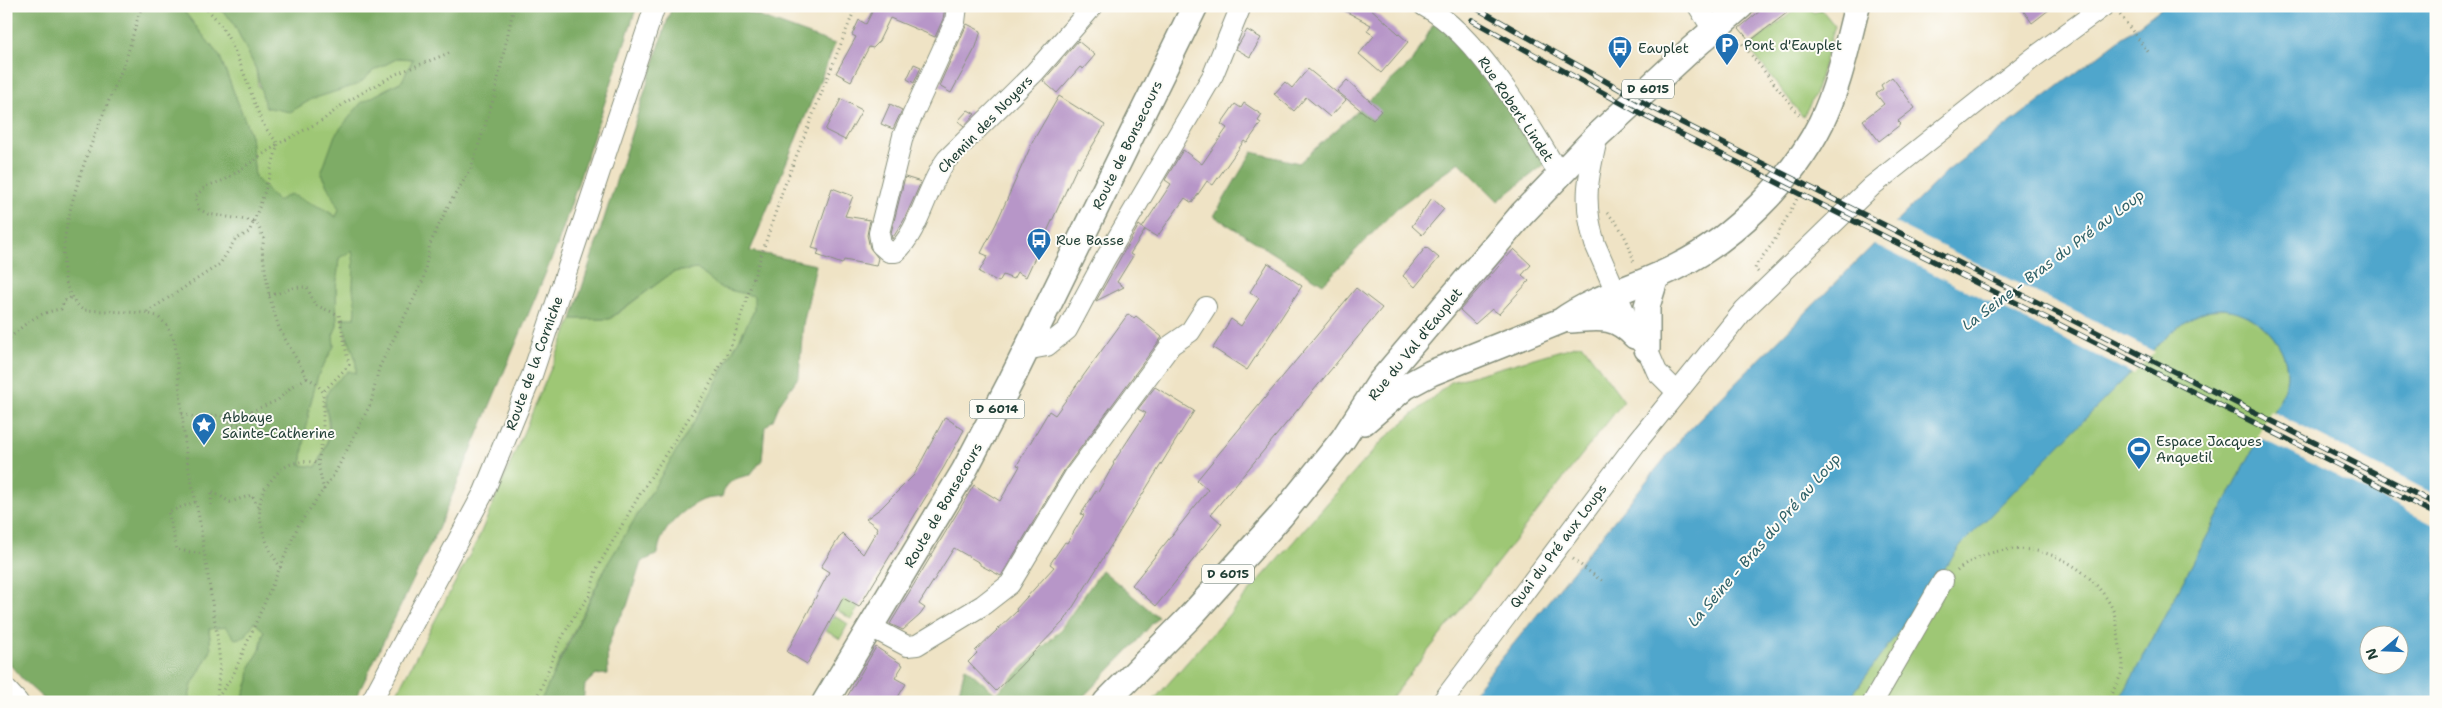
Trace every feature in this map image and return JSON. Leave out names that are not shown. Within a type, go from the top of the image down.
[{"type":"main road","name":"Route de Bonsecours","points":[[825,702],[964,471],[1195,6]]},
{"type":"main road","name":"D 6015","points":[[1616,294],[1656,277],[1702,253],[1726,237],[1750,214],[1796,162],[1821,123],[1834,92],[1857,6]]},
{"type":"main road","name":"D 6015","points":[[1560,176],[1598,136],[1726,19]]},
{"type":"main road","name":"Rue du Val d'Eauplet","points":[[1343,439],[1380,382],[1522,214],[1560,176]]},
{"type":"main road","points":[[1641,343],[1647,306],[1656,277]]},
{"type":"main road","name":"Rue du Val d'Eauplet","points":[[1343,439],[1405,387],[1431,373],[1561,321],[1576,310],[1616,294]]},
{"type":"main road","points":[[1561,321],[1590,317],[1605,318],[1618,322],[1641,343]]},
{"type":"main road","name":"D 6015","points":[[1106,702],[1189,618],[1280,516],[1343,439]]},
{"type":"street","name":"Route de la Corniche","points":[[371,702],[484,492],[532,375],[655,6]]},
{"type":"street","name":"Chemin des Noyers","points":[[957,6],[955,22],[903,136],[879,233],[881,245],[889,252],[896,252],[905,243],[936,174],[947,159],[1035,72],[1093,6]]},
{"type":"street","points":[[1025,350],[1046,346],[1067,330],[1104,261],[1213,75],[1240,6]]},
{"type":"street","name":"Rue Robert Lindet","points":[[1424,6],[1439,14],[1472,45],[1519,109],[1560,176]]},
{"type":"street","points":[[1698,6],[1726,19]]},
{"type":"street","name":"Quai du Pré aux Loups","points":[[1443,701],[1562,551],[1676,392],[1699,372],[1744,310],[1771,283],[2033,58],[2111,10]]},
{"type":"street","points":[[1598,136],[1588,178],[1586,200],[1595,244],[1616,294],[1641,343],[1657,372],[1676,392]]},
{"type":"street","points":[[871,627],[907,646],[917,645],[984,605],[1010,584],[1075,475],[1171,345],[1190,332],[1206,307]]},
{"type":"street","points":[[1873,702],[1943,581]]},
{"type":"street","points":[[6,689],[18,702]]},
{"type":"path","points":[[142,6],[124,64],[72,196],[62,254],[64,275],[75,303],[83,310],[146,313],[157,316],[166,324],[175,342],[186,455],[204,554],[220,663],[217,697]]},
{"type":"path","points":[[202,6],[212,13],[232,45],[263,124],[278,144]]},
{"type":"path","points":[[215,702],[233,675],[298,526],[324,492],[371,403],[379,368],[423,280],[430,244],[448,206],[471,169],[494,97],[514,6]]},
{"type":"path","points":[[533,702],[540,692],[558,645],[573,618],[590,596],[596,570],[640,494],[708,388],[731,346],[784,187],[856,6]]},
{"type":"path","points":[[2111,10],[2149,53]]},
{"type":"path","points":[[1726,19],[1803,120]]},
{"type":"path","points":[[324,492],[318,462],[323,435],[323,392],[316,383],[307,378],[279,328],[269,295],[262,249],[264,239],[258,225],[254,221],[208,214],[199,209],[194,197],[206,186],[225,180],[278,144],[323,120],[346,102],[396,74],[449,53]]},
{"type":"path","points":[[146,313],[220,264],[235,240],[248,232],[265,191],[278,144]]},
{"type":"path","points":[[1771,283],[1755,269],[1756,265],[1773,243],[1803,188]]},
{"type":"path","points":[[269,295],[281,294],[292,286],[307,287],[315,305],[339,315],[349,365],[323,392]]},
{"type":"path","points":[[6,342],[24,325],[44,312],[61,308],[64,301],[72,297]]},
{"type":"path","points":[[182,414],[198,418],[220,415],[234,426],[240,424],[243,415],[278,400],[292,386],[307,378]]},
{"type":"path","points":[[260,510],[263,491],[279,469],[303,460],[318,462]]},
{"type":"path","points":[[211,506],[212,491],[230,502],[252,495],[260,510],[265,537],[272,556],[281,568]]},
{"type":"path","points":[[195,502],[168,512],[177,550],[204,554]]},
{"type":"path","points":[[1943,581],[1964,565],[1989,553],[2017,549],[2044,552],[2072,563],[2095,584],[2111,605],[2119,635],[2123,669],[2107,702]]},
{"type":"path","points":[[1562,551],[1603,582]]},
{"type":"green space","points":[[6,6],[180,6],[220,57],[251,136],[255,177],[277,201],[290,194],[324,209],[336,217],[339,209],[321,174],[335,135],[361,103],[402,81],[413,59],[398,58],[373,71],[359,84],[312,99],[290,112],[265,107],[256,69],[232,20],[216,6],[637,6],[557,246],[438,529],[354,702],[241,702],[249,680],[250,667],[260,650],[264,631],[254,622],[245,637],[235,639],[226,627],[209,629],[211,650],[192,685],[189,696],[192,702],[47,702],[24,681],[6,660]],"holes":[[[352,251],[354,265],[353,291],[356,313],[355,318],[343,318],[355,358],[356,373],[348,371],[328,391],[325,401],[329,433],[322,456],[316,467],[301,465],[309,409],[318,375],[334,346],[333,335],[337,326],[336,289],[339,258]]]},
{"type":"green space","points":[[180,6],[216,6],[232,20],[256,69],[258,86],[290,112],[312,99],[358,84],[373,71],[398,58],[414,59],[402,81],[382,91],[327,160],[321,174],[339,209],[337,217],[324,209],[277,201],[255,177],[251,136],[220,57]]},
{"type":"green space","points":[[672,6],[730,6],[835,44],[750,251],[816,265],[803,325],[799,376],[780,403],[773,420],[765,427],[762,460],[750,475],[732,481],[726,487],[722,497],[703,500],[687,509],[667,530],[659,546],[658,554],[641,562],[627,606],[615,626],[607,650],[608,674],[595,675],[585,685],[583,702],[540,702],[608,563],[705,404],[754,311],[754,296],[721,288],[697,269],[673,272],[609,319],[572,319]]},
{"type":"green space","points":[[1800,6],[1809,6],[1814,13],[1821,9],[1835,26],[1815,94],[1803,117],[1748,47]]},
{"type":"green space","points":[[1439,14],[1550,160],[1498,201],[1459,162],[1397,208],[1323,284],[1214,216],[1252,152],[1299,163],[1413,61]]},
{"type":"green space","points":[[352,251],[354,262],[353,288],[357,306],[355,318],[345,336],[355,353],[356,373],[348,371],[324,404],[328,421],[328,437],[324,452],[316,467],[301,465],[309,409],[318,375],[334,346],[333,335],[337,326],[336,289],[339,257]]},
{"type":"green space","points":[[697,269],[721,288],[755,296],[754,311],[705,404],[608,563],[540,702],[392,702],[478,539],[572,319],[610,319],[673,272]]},
{"type":"green space","name":"Espace Jacques Anquetil","points":[[2208,310],[2232,310],[2262,325],[2277,342],[2282,352],[2286,363],[2286,380],[2281,397],[2119,702],[1847,702],[1962,543],[2165,338],[2188,318]]},
{"type":"green space","points":[[1582,344],[1624,401],[1388,702],[1152,702],[1383,440],[1451,382]]},
{"type":"green space","points":[[1102,570],[1158,617],[1130,649],[1078,702],[957,700],[965,667],[996,694],[1060,630]]},
{"type":"green space","points":[[844,598],[859,607],[851,619],[837,610]]},
{"type":"green space","points":[[834,615],[848,624],[840,639],[825,630]]},
{"type":"green space","points":[[254,621],[264,631],[260,651],[250,667],[249,680],[241,702],[192,702],[189,696],[192,685],[211,650],[209,629]]},
{"type":"water","name":"La Seine - Bras du Pré au Loup","points":[[2164,6],[2436,6],[2436,702],[2119,702],[2281,397],[2286,383],[2285,361],[2280,347],[2272,335],[2248,316],[2235,311],[2221,309],[2207,311],[2195,316],[2184,322],[2165,338],[1963,543],[1847,702],[1466,702],[1684,435],[1947,171]]},
{"type":"pier","points":[[1893,222],[2155,352],[2133,374],[1872,243]]},
{"type":"pier","points":[[2271,411],[2436,495],[2436,526],[2257,436]]},
{"type":"building","points":[[867,6],[945,7],[943,19],[935,37],[890,18],[878,43],[873,48],[869,47],[851,81],[836,73],[856,37],[852,35],[859,20],[866,24],[873,10]]},
{"type":"building","points":[[1336,6],[1368,6],[1408,42],[1381,73],[1359,54],[1374,36],[1367,31],[1371,25]]},
{"type":"building","points":[[1766,6],[1796,6],[1750,41],[1739,28]]},
{"type":"building","points":[[2020,6],[2054,6],[2032,23]]},
{"type":"building","points":[[967,24],[981,31],[976,47],[951,93],[939,86]]},
{"type":"building","points":[[1247,30],[1261,38],[1250,57],[1236,49]]},
{"type":"building","points":[[1078,41],[1095,55],[1083,69],[1080,67],[1057,93],[1043,81]]},
{"type":"building","points":[[914,64],[921,67],[914,83],[907,79]]},
{"type":"building","points":[[1308,69],[1346,100],[1330,117],[1306,97],[1294,111],[1274,94],[1285,82],[1292,88]]},
{"type":"building","points":[[1892,77],[1915,108],[1898,121],[1901,124],[1879,141],[1863,120],[1884,104],[1876,94],[1883,89],[1881,85]]},
{"type":"building","points":[[1347,80],[1381,111],[1373,120],[1337,91]]},
{"type":"building","points":[[1059,96],[1105,125],[1079,168],[1077,167],[1026,277],[1017,272],[1013,279],[1003,275],[999,282],[979,272],[988,256],[981,253],[1033,141]]},
{"type":"building","points":[[841,99],[862,110],[845,140],[825,130]]},
{"type":"building","points":[[1244,103],[1262,115],[1258,121],[1261,123],[1247,143],[1244,141],[1213,185],[1207,181],[1192,203],[1185,198],[1157,237],[1142,228],[1171,184],[1165,180],[1183,150],[1202,164],[1227,128],[1221,124],[1235,104],[1241,108]]},
{"type":"building","points":[[890,104],[902,110],[893,129],[881,124]]},
{"type":"building","points":[[968,110],[975,114],[964,126],[958,121]]},
{"type":"building","points":[[905,177],[921,182],[904,220],[892,239],[891,233]]},
{"type":"building","points":[[832,188],[853,196],[845,216],[870,220],[867,235],[870,248],[878,258],[876,266],[844,260],[842,264],[817,255],[819,250],[812,248]]},
{"type":"building","points":[[1432,198],[1444,209],[1422,235],[1412,226]]},
{"type":"building","points":[[1139,225],[1145,230],[1130,254],[1133,256],[1117,282],[1124,287],[1096,301]]},
{"type":"building","points":[[1426,247],[1439,258],[1415,287],[1403,276]]},
{"type":"building","points":[[1514,249],[1531,265],[1522,275],[1529,281],[1499,314],[1492,309],[1475,324],[1460,310]]},
{"type":"building","points":[[1268,263],[1302,286],[1247,370],[1213,348],[1231,319],[1241,326],[1259,298],[1250,292]]},
{"type":"building","points":[[1356,288],[1382,308],[1211,514],[1222,524],[1156,606],[1132,585],[1208,490],[1197,480]]},
{"type":"building","points":[[1128,314],[1134,318],[1136,316],[1162,337],[1065,469],[1001,576],[954,548],[919,604],[925,608],[920,615],[903,630],[890,624],[974,485],[1000,501],[1020,466],[1017,465],[1049,411],[1055,415]]},
{"type":"building","points":[[1155,387],[1194,411],[1065,620],[996,691],[968,662],[977,653],[975,651],[1017,611],[1016,609],[1054,567],[1050,564],[1065,542],[1067,543],[1084,515],[1081,514],[1096,491],[1098,492],[1113,463],[1146,413],[1138,409]]},
{"type":"building","points":[[945,417],[964,430],[944,467],[859,607],[843,598],[807,664],[787,652],[829,572],[821,567],[842,533],[863,554],[878,528],[866,519],[881,508],[914,475]]},
{"type":"building","points":[[876,647],[903,665],[895,678],[906,684],[895,702],[844,702]]},
{"type":"railway","points":[[1478,9],[1653,108],[2436,504]]},
{"type":"railway","points":[[1472,20],[1645,116],[2436,514]]},
{"type":"place","name":"Pont d'Eauplet","points":[[1727,66]]},
{"type":"place","name":"Eauplet","points":[[1620,69]]},
{"type":"place","name":"Rue Basse","points":[[1039,261]]},
{"type":"place","name":"Abbaye Sainte-Catherine","points":[[204,446]]},
{"type":"place","name":"Espace Jacques Anquetil","points":[[2139,470]]}]
